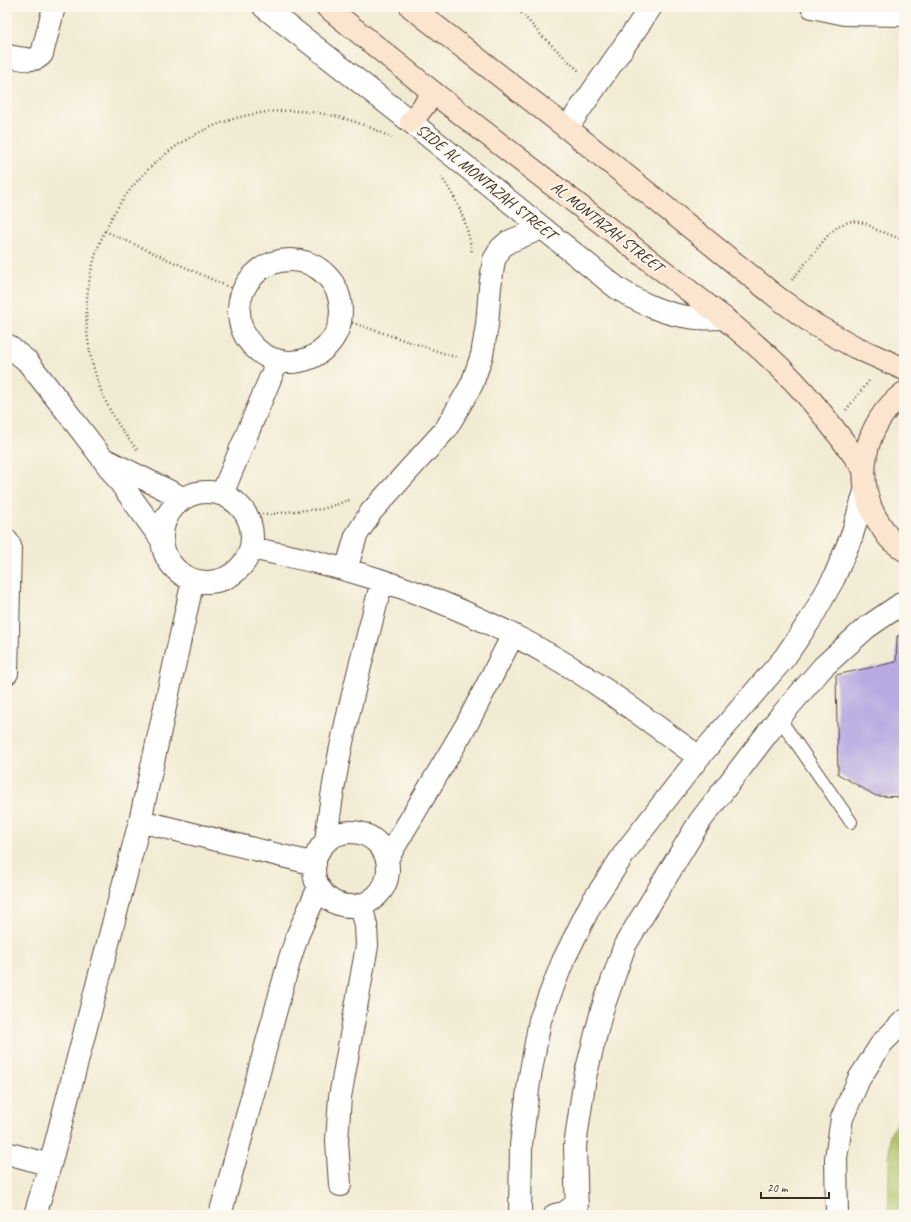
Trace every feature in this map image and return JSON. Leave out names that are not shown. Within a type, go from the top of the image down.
[{"type":"street","points":[[7,56],[32,59],[40,57],[54,7]]},
{"type":"street","name":"SIDE AL MONTAZAH STREET","points":[[264,7],[411,122],[617,288],[641,303],[668,313],[696,318],[724,318]]},
{"type":"street","name":"AL MONTAZAH STREET","points":[[327,7],[724,318],[763,352],[800,388],[833,427],[864,469]]},
{"type":"street","points":[[567,128],[651,7]]},
{"type":"street","points":[[812,7],[845,14],[904,15]]},
{"type":"street","points":[[416,9],[567,128],[778,298],[815,325],[855,347],[904,369]]},
{"type":"street","points":[[411,122],[434,92]]},
{"type":"street","points":[[346,570],[356,536],[371,512],[446,429],[472,384],[482,355],[487,325],[494,260],[501,248],[508,242],[542,228]]},
{"type":"street","points":[[293,260],[314,265],[330,278],[340,298],[341,319],[333,340],[318,355],[298,363],[277,362],[257,352],[244,335],[238,314],[242,293],[253,275],[272,263],[293,260]]},
{"type":"street","points":[[7,345],[27,361],[103,459],[162,540]]},
{"type":"street","points":[[222,494],[277,362]]},
{"type":"street","points":[[904,393],[889,406],[874,427],[864,469],[866,491],[875,517],[891,540],[904,550]]},
{"type":"street","points":[[103,459],[184,498]]},
{"type":"street","points":[[525,1213],[521,1145],[529,1082],[540,1020],[562,961],[591,904],[626,851],[699,757],[784,657],[811,619],[834,578],[852,536],[866,491]]},
{"type":"street","points":[[207,492],[222,494],[232,499],[246,514],[252,530],[251,548],[243,564],[230,576],[212,582],[193,580],[181,574],[172,565],[165,553],[162,540],[164,524],[171,509],[184,498],[192,494],[207,492]]},
{"type":"street","points":[[7,541],[10,546],[7,673]]},
{"type":"street","points":[[251,548],[317,562],[382,581],[449,606],[513,635],[598,685],[699,757]]},
{"type":"street","points":[[35,1215],[50,1165],[140,821],[193,580]]},
{"type":"street","points":[[326,842],[329,810],[341,746],[382,581]]},
{"type":"street","points":[[554,1215],[577,1210],[575,1146],[585,1077],[602,1010],[625,946],[700,821],[779,718],[823,667],[866,628],[904,602]]},
{"type":"street","points":[[387,860],[467,724],[513,635]]},
{"type":"street","points":[[140,821],[315,864]]},
{"type":"street","points":[[349,832],[362,833],[373,839],[382,848],[387,860],[388,871],[386,882],[380,892],[372,900],[361,905],[349,906],[337,903],[326,897],[319,887],[315,876],[315,864],[318,852],[326,842],[337,835],[349,832]]},
{"type":"street","points":[[220,1215],[290,958],[298,934],[319,887]]},
{"type":"street","points":[[340,1185],[337,1141],[340,1097],[367,946],[366,925],[361,905]]},
{"type":"street","points":[[837,1215],[836,1158],[842,1118],[858,1078],[882,1043],[904,1021]]},
{"type":"street","points":[[7,1153],[50,1165]]},
{"type":"lane","points":[[779,718],[851,822]]},
{"type":"path","points":[[516,7],[542,36],[596,87]]},
{"type":"path","points":[[139,451],[114,418],[102,393],[93,367],[88,339],[86,311],[89,284],[95,257],[105,231],[119,205],[132,188],[156,161],[205,129],[232,119],[261,113],[290,110],[318,112],[347,118],[374,128],[393,138]]},
{"type":"path","points":[[437,173],[442,178],[455,200],[466,223],[472,255]]},
{"type":"path","points":[[778,298],[830,234],[840,225],[852,221],[865,223],[877,230],[904,240]]},
{"type":"path","points":[[105,231],[242,293]]},
{"type":"path","points":[[341,319],[463,360]]},
{"type":"path","points":[[246,514],[273,514],[323,508],[356,496]]},
{"type":"green space","points":[[904,1111],[904,1215],[888,1215],[890,1134]]},
{"type":"building","points":[[897,636],[904,636],[904,797],[876,796],[838,774],[836,675],[896,662]]}]
